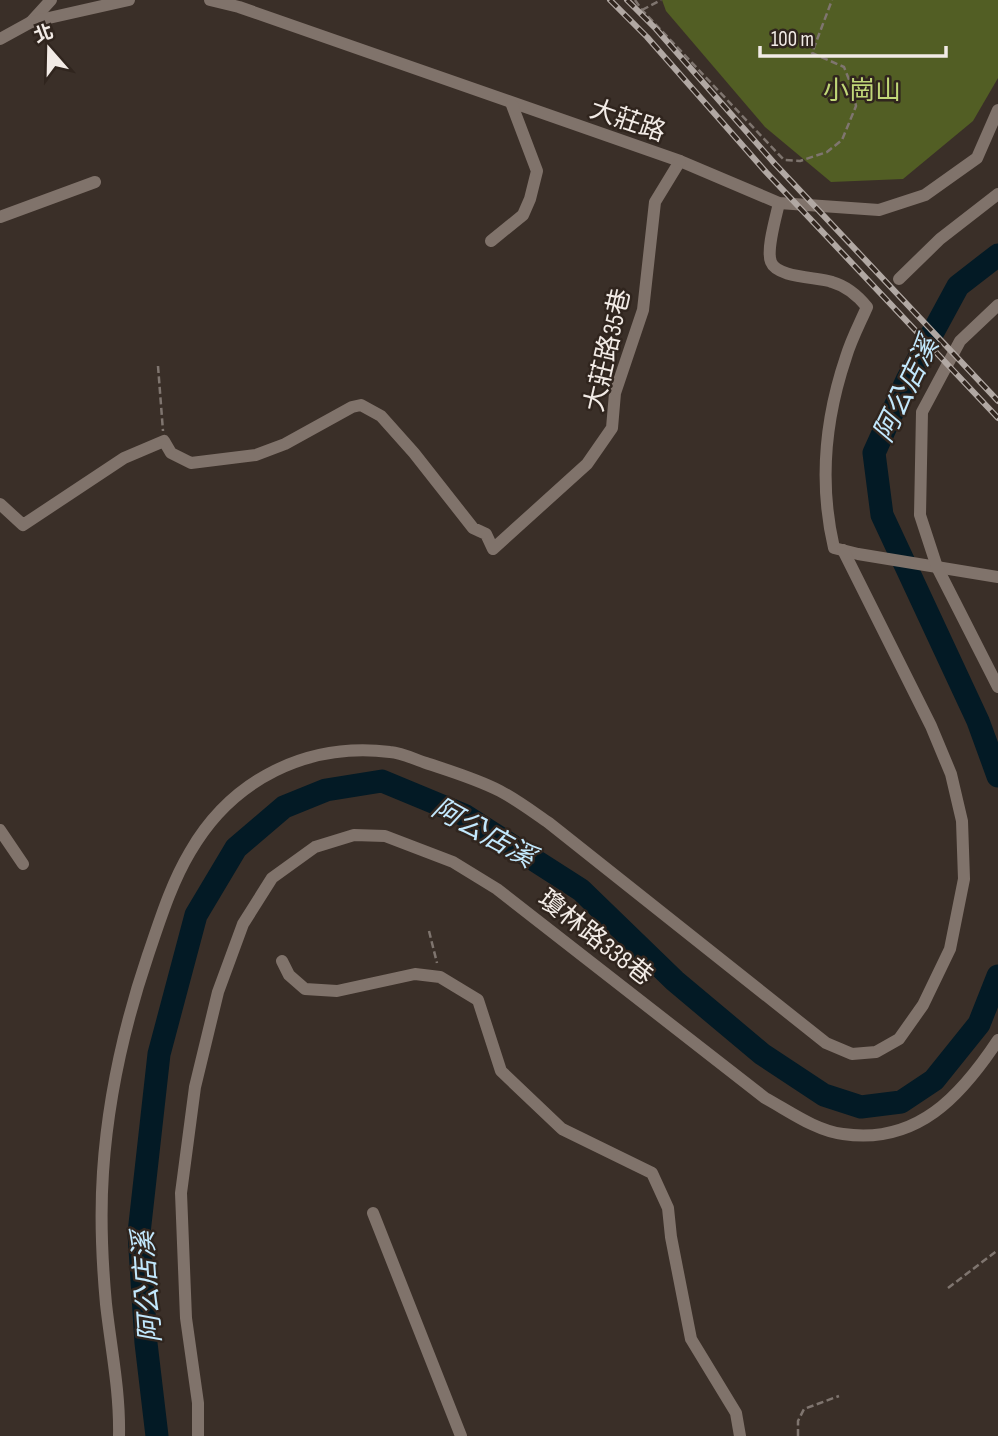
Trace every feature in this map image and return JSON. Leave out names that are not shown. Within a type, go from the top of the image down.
[{"type":"street","points":[[31,22],[51,0]]},
{"type":"street","points":[[0,39],[31,22],[129,0]]},
{"type":"street","name":"大莊路","points":[[210,0],[239,7],[680,162],[779,203],[879,209],[925,195],[977,158],[998,110]]},
{"type":"street","points":[[491,241],[523,215],[537,171],[512,105]]},
{"type":"street","name":"大莊路35巷","points":[[164,441],[171,453],[191,463],[256,455],[285,444],[352,407],[361,405],[381,416],[473,528],[486,534],[493,549],[587,464],[612,428],[615,393],[643,310],[655,202],[680,162]]},
{"type":"street","points":[[0,217],[95,182]]},
{"type":"street","points":[[899,279],[940,239],[998,194]]},
{"type":"street","points":[[779,203],[770,254],[776,269],[833,282],[858,296],[867,307],[846,354],[834,400],[825,469],[829,529],[834,548],[998,576]]},
{"type":"street","points":[[998,305],[960,341],[922,412],[920,515],[935,566],[998,687]]},
{"type":"street","points":[[0,504],[23,525],[124,458],[164,441]]},
{"type":"street","points":[[119,1436],[120,1403],[106,1304],[102,1235],[103,1173],[116,1067],[136,992],[162,915],[190,851],[215,817],[240,792],[275,770],[312,755],[351,750],[393,752],[500,791],[549,823],[826,1043],[852,1054],[876,1052],[899,1039],[923,1006],[950,949],[964,879],[962,821],[951,774],[931,726],[843,550]]},
{"type":"street","points":[[0,830],[23,864]]},
{"type":"street","name":"瓊林路338巷","points":[[198,1436],[198,1403],[186,1318],[181,1206],[185,1150],[195,1087],[218,992],[243,924],[272,878],[315,847],[354,835],[385,836],[453,862],[497,889],[765,1098],[807,1121],[842,1134],[879,1135],[906,1128],[930,1116],[956,1097],[998,1040]]},
{"type":"street","points":[[282,961],[289,975],[305,989],[337,991],[415,974],[440,977],[478,1000],[502,1070],[562,1129],[652,1173],[668,1208],[691,1339],[736,1413],[740,1436]]},
{"type":"street","points":[[373,1213],[461,1436]]},
{"type":"path","points":[[635,0],[784,160],[800,160],[827,152],[842,140],[856,106],[844,67],[812,52],[832,0]]},
{"type":"path","points":[[642,10],[660,0]]},
{"type":"path","points":[[158,366],[164,441]]},
{"type":"path","points":[[429,931],[440,977]]},
{"type":"path","points":[[948,1288],[998,1250]]},
{"type":"path","points":[[799,1436],[798,1421],[804,1409],[839,1396]]},
{"type":"green space","name":"小崗山","points":[[662,0],[998,0],[998,78],[973,121],[903,179],[831,182],[765,127],[666,11]]},
{"type":"waterway","name":"阿公店溪","points":[[998,255],[958,286],[907,380],[874,453],[882,515],[978,721],[998,776]]},
{"type":"waterway","name":"阿公店溪","points":[[157,1436],[146,1343],[139,1233],[159,1054],[196,915],[236,848],[284,807],[326,790],[382,781],[464,815],[581,890],[675,981],[762,1054],[824,1095],[861,1107],[901,1102],[934,1080],[979,1024],[998,976]]},
{"type":"railway","points":[[610,0],[647,37],[766,172],[998,418]]},
{"type":"railway","points":[[627,0],[656,29],[775,164],[998,401]]}]
